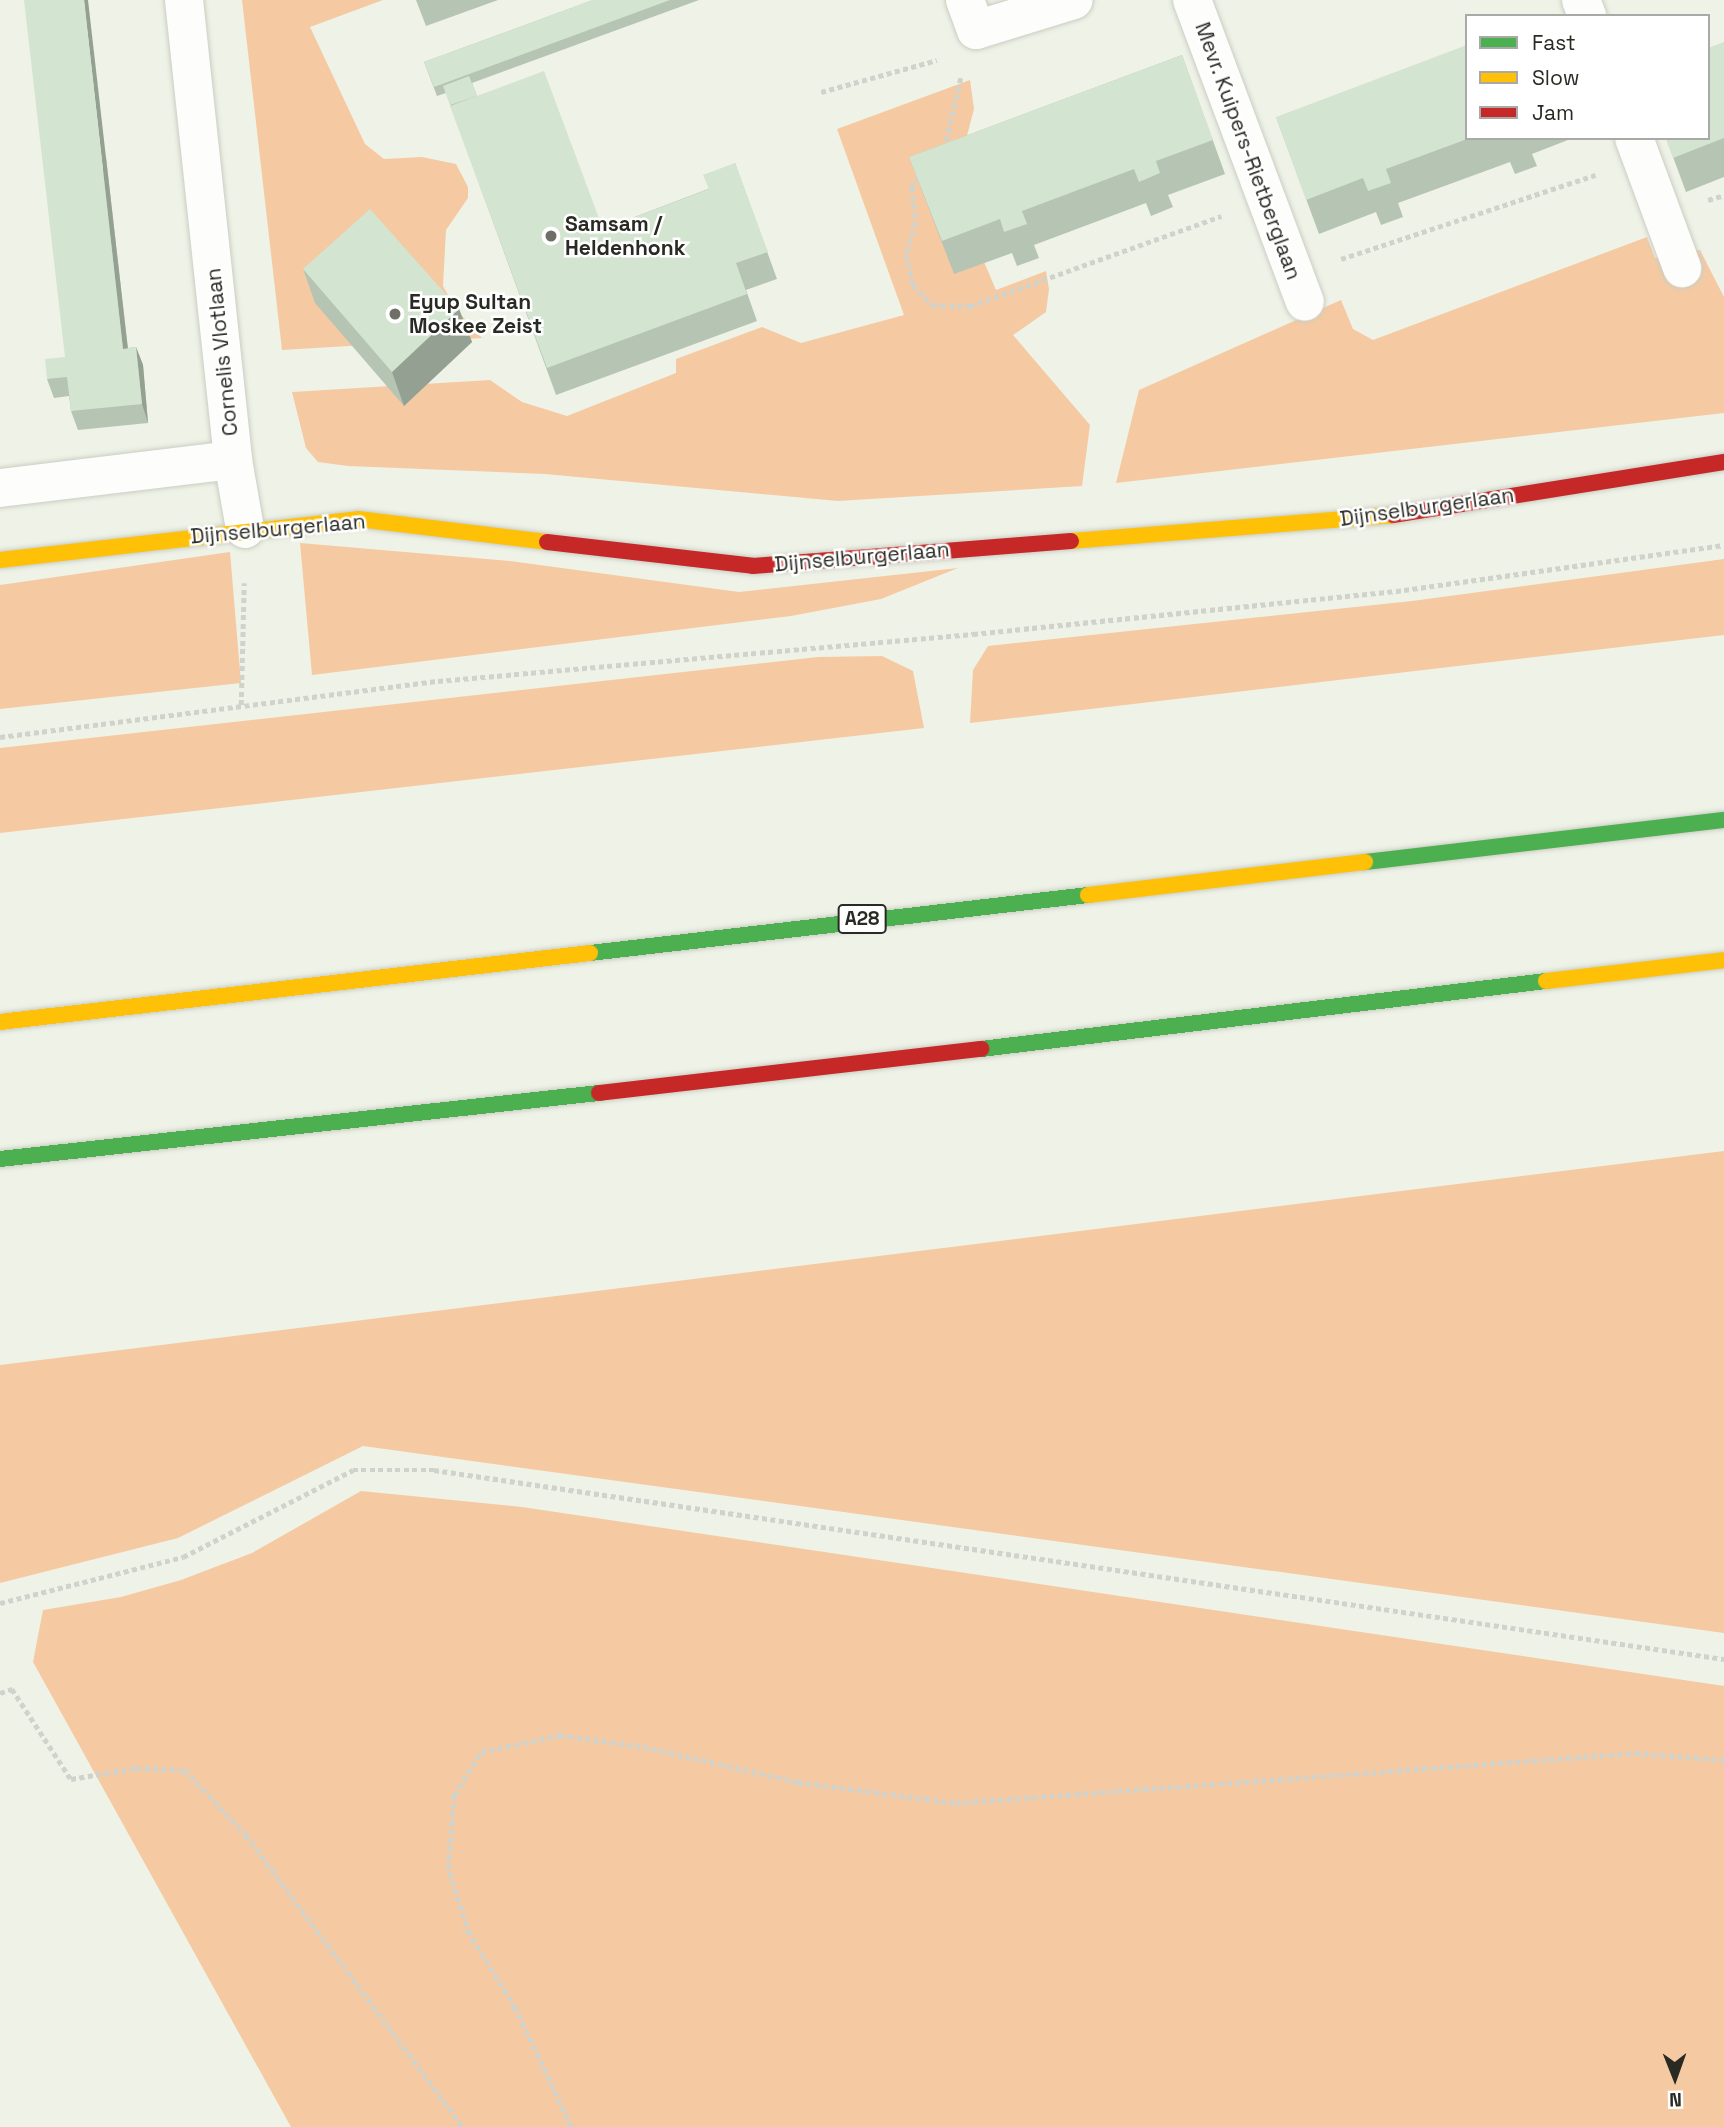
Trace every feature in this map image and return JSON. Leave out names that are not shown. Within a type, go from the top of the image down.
[{"type":"main road","name":"Dijnselburgerlaan","points":[[0,560],[245,529],[358,519],[753,566],[1390,515],[1724,463]]},
{"type":"main road","name":"A28","points":[[0,1022],[1724,820]]},
{"type":"main road","points":[[0,1159],[689,1083],[1724,960]]},
{"type":"street","name":"Cornelis Vlotlaan","points":[[184,0],[233,460],[245,529]]},
{"type":"street","points":[[971,15],[1074,0]]},
{"type":"street","name":"Mevr. Kuipers-Rietberglaan","points":[[1192,0],[1299,288]]},
{"type":"street","points":[[1639,149],[1682,268]]},
{"type":"street","points":[[0,488],[233,460]]},
{"type":"path","points":[[821,92],[941,59],[971,15]]},
{"type":"path","points":[[936,158],[945,148],[971,15]]},
{"type":"path","points":[[1299,288],[1639,149]]},
{"type":"path","points":[[928,167],[912,187],[916,222],[906,254],[913,285],[932,305],[970,306],[1265,200]]},
{"type":"path","points":[[241,705],[245,529]]},
{"type":"path","points":[[0,737],[438,681],[1404,590],[1724,545]]},
{"type":"path","points":[[0,1602],[183,1557],[353,1470],[434,1471],[1724,1659]]},
{"type":"path","points":[[0,1693],[12,1689],[71,1779],[136,1768],[185,1770],[246,1835],[463,2127]]},
{"type":"path","points":[[572,2127],[515,2008],[469,1934],[449,1868],[454,1795],[481,1752],[560,1735],[644,1747],[798,1782],[956,1803],[1635,1753],[1724,1760]]},
{"type":"shaded area","points":[[242,0],[383,0],[310,27],[365,144],[384,159],[422,157],[456,164],[468,187],[468,198],[446,230],[443,286],[455,308],[482,338],[282,350]]},
{"type":"shaded area","points":[[970,80],[974,109],[953,189],[996,290],[1046,271],[1049,289],[1046,312],[1013,335],[1090,425],[1082,486],[838,501],[545,474],[348,466],[318,462],[306,448],[292,392],[490,380],[522,402],[567,416],[676,373],[676,359],[762,327],[801,343],[904,315],[837,129]]},
{"type":"shaded area","points":[[1647,237],[1655,258],[1700,250],[1724,297],[1724,413],[1116,483],[1139,390],[1341,300],[1353,329],[1373,340]]},
{"type":"shaded area","points":[[300,543],[510,561],[739,592],[958,568],[881,599],[791,616],[312,675]]},
{"type":"shaded area","points":[[230,552],[241,683],[0,709],[0,585]]},
{"type":"shaded area","points":[[1724,559],[1724,635],[970,723],[973,670],[988,646],[1412,601]]},
{"type":"shaded area","points":[[882,656],[913,671],[924,728],[0,833],[0,748],[818,657]]},
{"type":"shaded area","points":[[1724,1151],[1724,1633],[363,1446],[178,1538],[0,1583],[0,1365]]},
{"type":"shaded area","points":[[361,1491],[522,1507],[1724,1686],[1724,2127],[291,2127],[33,1662],[43,1610],[121,1597],[181,1580],[252,1553]]},
{"type":"building","points":[[24,0],[84,0],[123,349],[136,347],[142,404],[71,411],[67,377],[47,379],[45,359],[65,357]]},
{"type":"building","points":[[593,0],[670,0],[434,87],[424,62]]},
{"type":"building","points":[[1724,42],[1724,138],[1673,158],[1667,140],[1710,140],[1710,47]]},
{"type":"building","points":[[1465,46],[1465,140],[1386,169],[1391,183],[1368,191],[1363,178],[1306,200],[1276,117]]},
{"type":"building","points":[[1182,55],[1213,140],[1156,161],[1160,173],[1139,182],[1134,169],[1022,211],[1027,224],[1004,232],[1000,219],[942,241],[909,157]]},
{"type":"building","name":"Samsam / Heldenhonk","points":[[544,71],[603,229],[709,189],[703,175],[735,163],[768,252],[736,263],[747,294],[547,368],[450,106]]},
{"type":"building","points":[[469,76],[477,96],[450,105],[443,86]]},
{"type":"building","points":[[370,209],[459,309],[392,372],[303,269]]},
{"type":"traffic: fast","points":[[1365,862],[1724,820]]},
{"type":"traffic: fast","points":[[590,953],[1088,895]]},
{"type":"traffic: fast","points":[[981,1049],[1546,981]]},
{"type":"traffic: fast","points":[[0,1159],[599,1093]]},
{"type":"traffic: slow","points":[[1071,541],[1393,515]]},
{"type":"traffic: slow","points":[[0,560],[358,519],[547,542]]},
{"type":"traffic: slow","points":[[1088,895],[1365,862]]},
{"type":"traffic: slow","points":[[0,1022],[590,953]]},
{"type":"traffic: slow","points":[[1546,981],[1724,960]]},
{"type":"traffic: jam","points":[[1393,515],[1724,462]]},
{"type":"traffic: jam","points":[[547,542],[753,566],[1071,541]]},
{"type":"traffic: jam","points":[[599,1093],[981,1049]]},
{"type":"place","name":"Samsam / Heldenhonk","points":[[551,236]]},
{"type":"place","name":"Eyup Sultan Moskee Zeist","points":[[395,314]]}]
